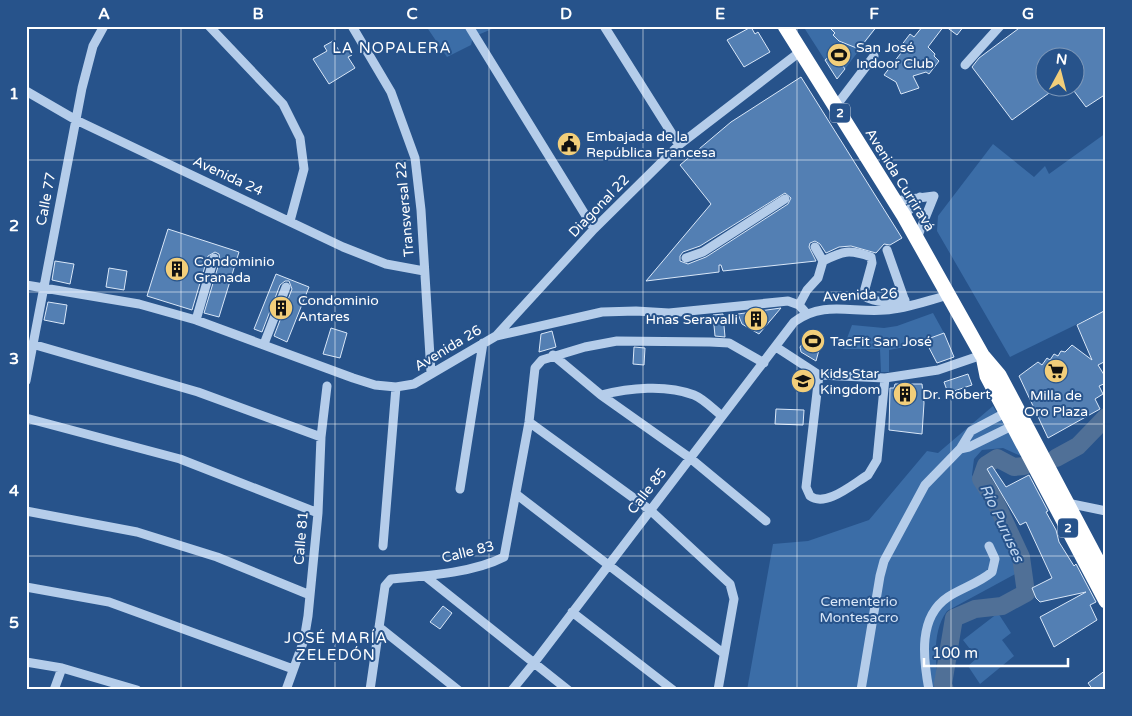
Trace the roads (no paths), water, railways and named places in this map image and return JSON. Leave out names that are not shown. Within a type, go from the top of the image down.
[{"type":"highway","name":"Avenida Curriravá","points":[[784,26],[801,50],[895,201],[950,295],[982,355],[999,375],[1106,577]]},
{"type":"highway","name":"Avenida Curriravá","points":[[982,355],[987,376],[1106,601]]},
{"type":"street","name":"Calle 77","points":[[26,380],[42,288],[76,120],[93,46],[104,26]]},
{"type":"street","points":[[209,26],[283,104],[300,138],[304,169],[290,221]]},
{"type":"street","name":"Transversal 22","points":[[352,26],[391,92],[415,158],[421,210],[431,373]]},
{"type":"street","points":[[604,26],[679,145]]},
{"type":"street","points":[[965,65],[1000,26]]},
{"type":"street","points":[[470,28],[594,229]]},
{"type":"street","name":"Diagonal 22","points":[[496,336],[594,229],[679,145],[801,50]]},
{"type":"street","points":[[836,106],[874,56]]},
{"type":"street","name":"Avenida 24","points":[[26,91],[76,120],[343,248],[386,264],[424,270]]},
{"type":"street","points":[[895,201],[934,196],[916,238]]},
{"type":"street","points":[[904,216],[920,197]]},
{"type":"street","points":[[686,258],[702,252],[785,199]]},
{"type":"street","points":[[815,247],[823,262]]},
{"type":"street","points":[[799,305],[806,290],[818,278],[823,262],[842,252],[861,254],[871,258],[872,263],[864,296],[872,300],[888,303],[906,303],[887,250]]},
{"type":"street","points":[[196,320],[214,258]]},
{"type":"street","name":"Avenida 26","points":[[26,285],[139,304],[196,320],[375,385],[396,387],[414,384],[496,336],[602,312],[636,310],[668,313],[788,301],[799,305],[806,313],[840,307],[870,311],[950,295]]},
{"type":"street","points":[[264,344],[286,287]]},
{"type":"street","name":"Calle 85","points":[[512,690],[794,322],[806,313]]},
{"type":"street","points":[[553,355],[617,341],[710,342],[729,343],[764,363]]},
{"type":"street","points":[[460,488],[483,343]]},
{"type":"street","points":[[32,344],[198,392],[321,437]]},
{"type":"street","points":[[776,347],[819,376],[885,378],[938,370],[982,355]]},
{"type":"street","points":[[553,355],[601,395],[690,458],[766,522]]},
{"type":"street","name":"Calle 83","points":[[370,690],[385,586],[391,580],[425,576],[492,563],[504,558],[529,422],[535,368],[542,360],[553,355]]},
{"type":"street","points":[[819,376],[806,487],[812,498],[827,499],[868,475],[877,460],[885,378]]},
{"type":"street","name":"Calle 81","points":[[286,690],[304,640],[318,513],[321,437],[327,386]]},
{"type":"street","points":[[383,546],[396,387]]},
{"type":"street","points":[[601,395],[627,388],[672,391],[695,396],[722,416]]},
{"type":"street","points":[[26,418],[180,459],[318,513]]},
{"type":"street","points":[[861,690],[884,561],[925,485],[960,449],[972,431],[1010,418]]},
{"type":"street","points":[[960,449],[969,447],[1010,418]]},
{"type":"street","points":[[529,422],[650,510],[730,584],[734,599],[718,690]]},
{"type":"street","points":[[516,494],[723,653]]},
{"type":"street","points":[[1067,504],[1106,511]]},
{"type":"street","points":[[26,511],[137,532],[217,557],[310,595]]},
{"type":"street","points":[[929,690],[925,649],[930,614],[936,606],[948,597],[992,572],[995,559],[989,546]]},
{"type":"street","points":[[425,576],[568,690]]},
{"type":"street","points":[[26,587],[109,602],[293,669]]},
{"type":"street","points":[[572,612],[673,690]]},
{"type":"street","points":[[379,627],[458,690]]},
{"type":"street","points":[[26,662],[62,668],[134,689]]},
{"type":"street","points":[[54,690],[62,668]]},
{"type":"waterway","name":"Río Puruses","points":[[1056,458],[1078,446],[1106,417]]},
{"type":"waterway","name":"Río Puruses","points":[[945,690],[943,684],[954,618],[975,609],[1002,606],[1026,593],[1021,557],[994,499],[981,479],[986,465],[997,458],[1014,467],[1024,466]]},
{"type":"place","name":"San José Indoor Club","points":[[839,55]]},
{"type":"place","name":"Embajada de la República Francesa","points":[[569,144]]},
{"type":"place","name":"Condominio Granada","points":[[177,269]]},
{"type":"place","name":"Condominio Antares","points":[[281,308]]},
{"type":"place","name":"Hnas Seravalli","points":[[756,319]]},
{"type":"place","name":"TacFit San José","points":[[813,341]]},
{"type":"place","name":"Milla de Oro Plaza","points":[[1056,371]]},
{"type":"place","name":"Kids Star Kingdom","points":[[803,381]]},
{"type":"place","name":"Dr. Robert","points":[[905,394]]},
{"type":"district","name":"LA NOPALERA","points":[[392,48]]},
{"type":"district","name":"JOSÉ MARÍA ZELEDÓN","points":[[336,646]]},
{"type":"park label","name":"Cementerio Montesacro","points":[[859,610]]}]
